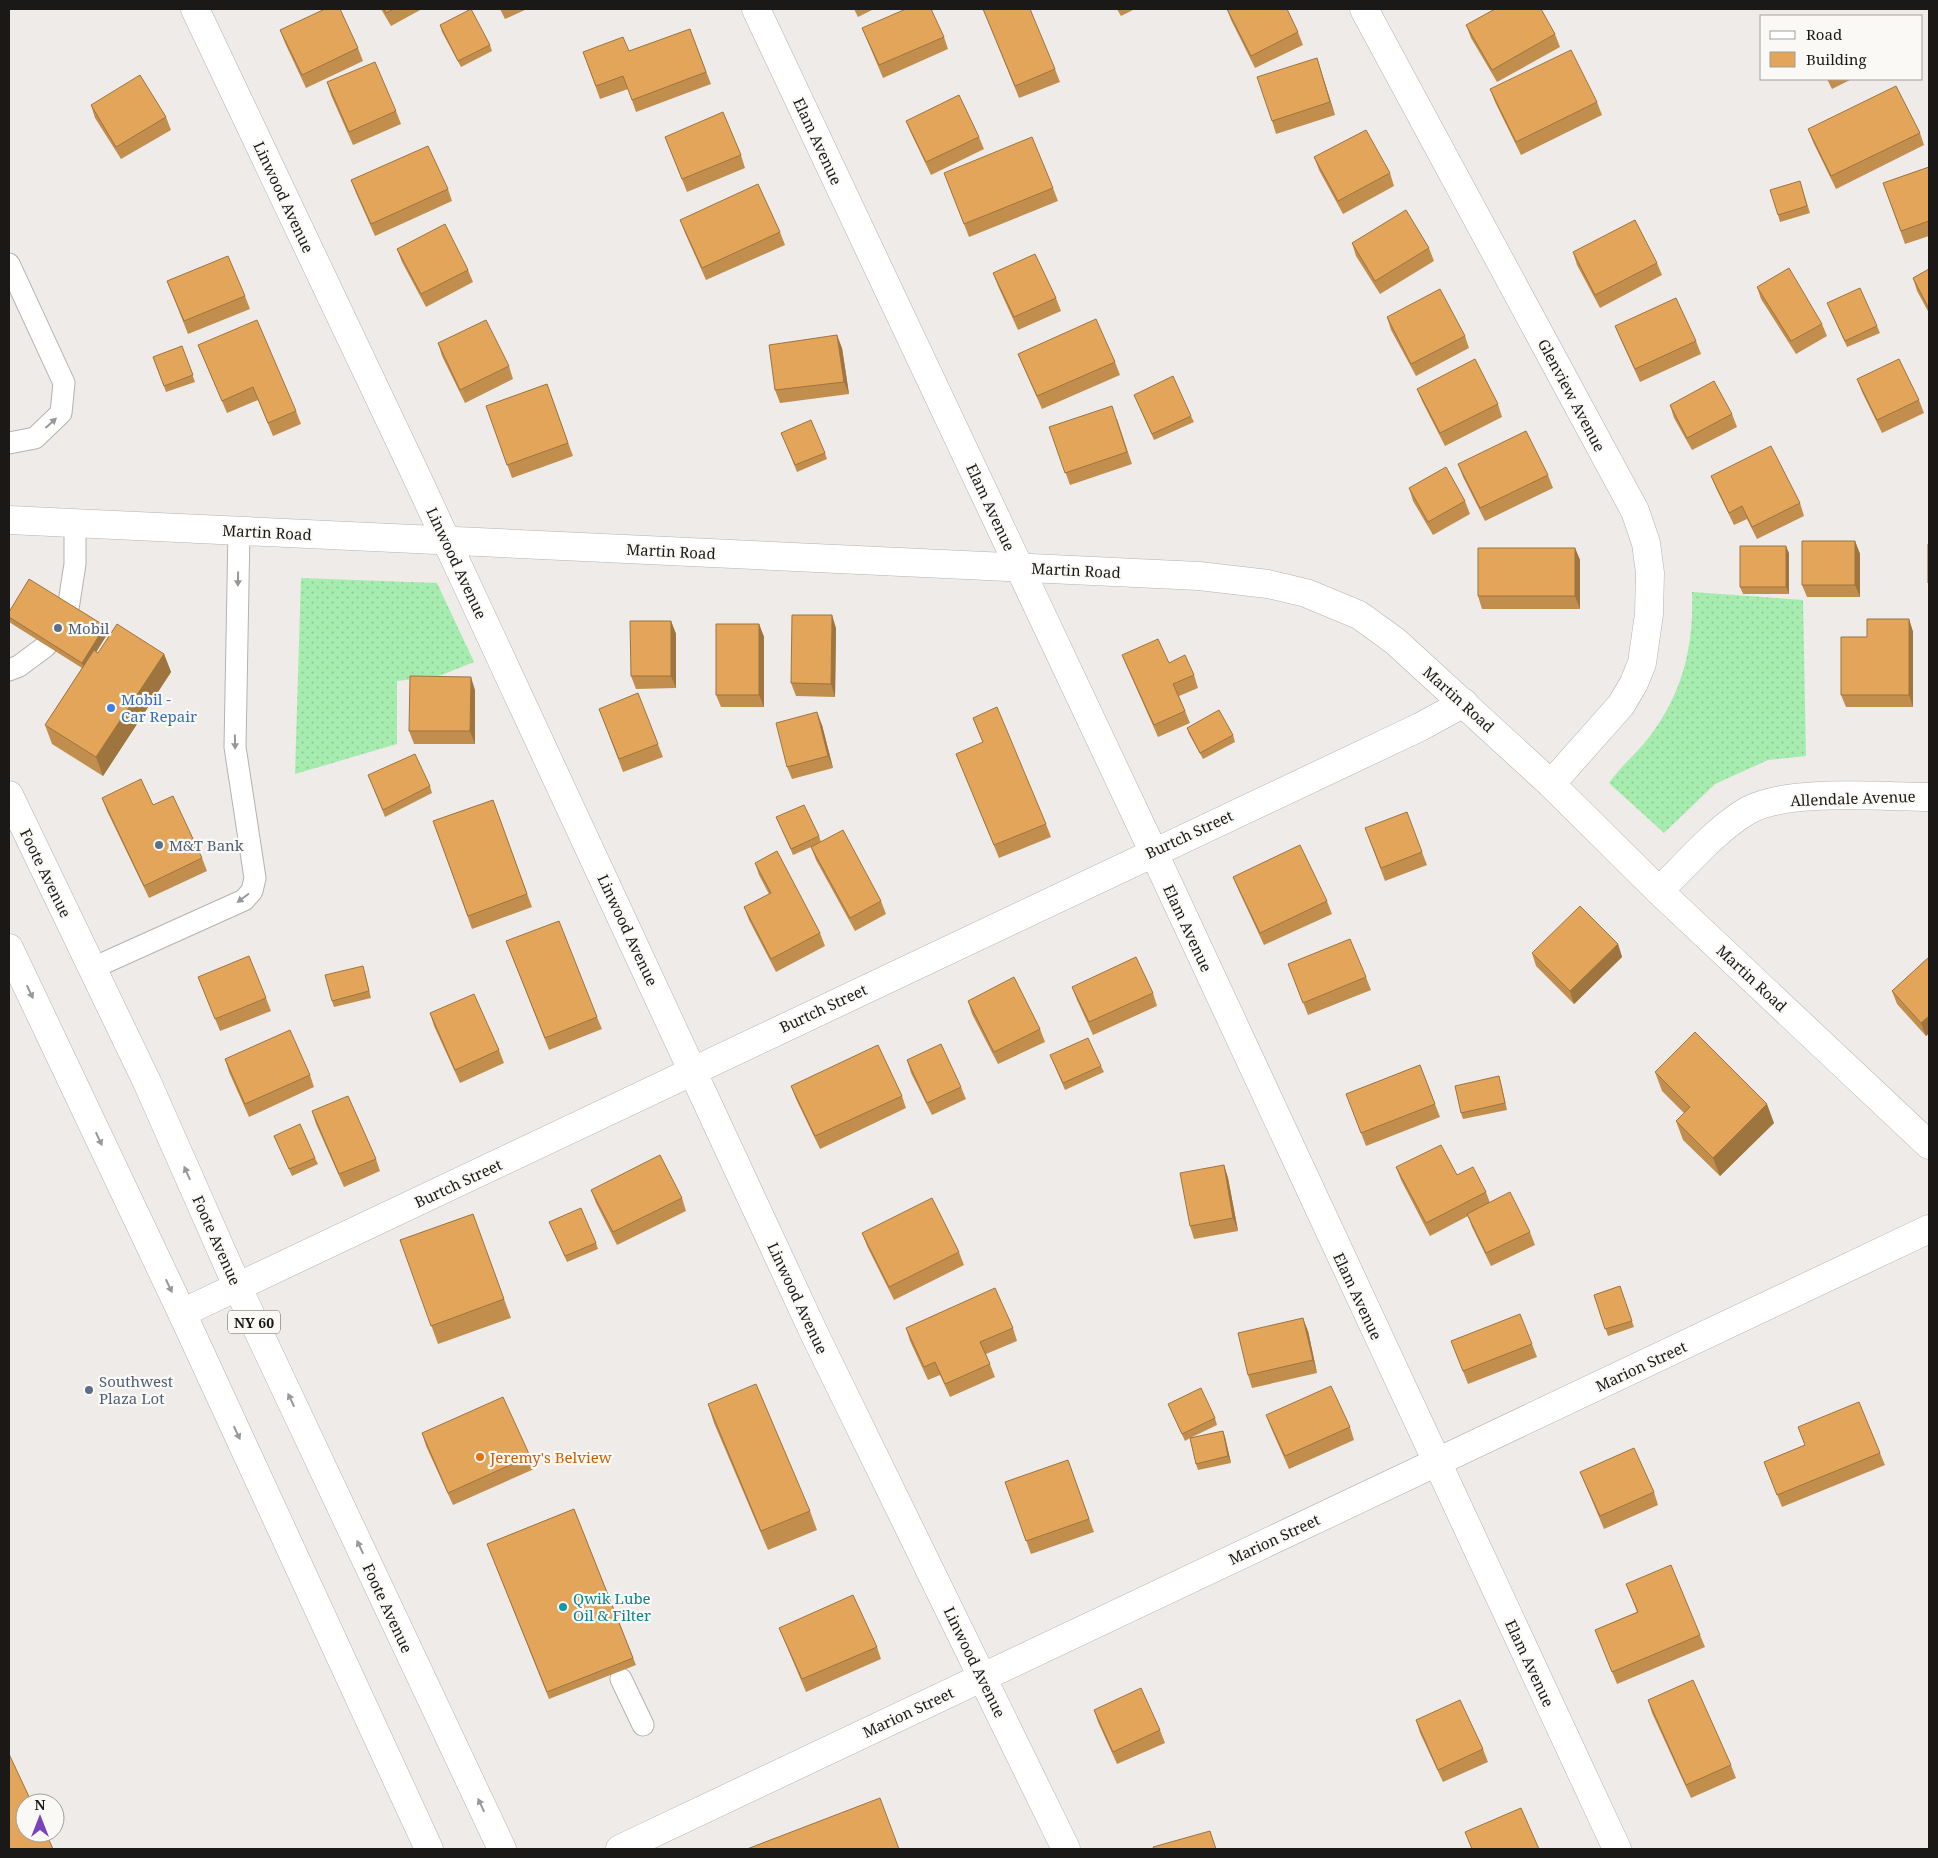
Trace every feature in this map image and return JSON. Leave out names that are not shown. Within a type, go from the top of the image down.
[{"type":"main road","name":"Linwood Avenue","points":[[195,9],[446,541],[814,1333],[1066,1849]]},
{"type":"main road","name":"Elam Avenue","points":[[756,9],[1153,851],[1617,1849]]},
{"type":"main road","name":"Glenview Avenue","points":[[1364,9],[1635,511],[1646,543],[1650,573],[1649,614],[1639,670],[1621,705],[1551,784]]},
{"type":"main road","name":"Martin Road","points":[[9,520],[1217,578],[1268,584],[1306,593],[1359,615],[1395,641],[1551,784],[1659,891],[1929,1145]]},
{"type":"main road","name":"Burtch Street","points":[[182,1313],[1420,726],[1464,703]]},
{"type":"main road","name":"Foote Avenue","points":[[9,795],[147,1082],[238,1288],[502,1849]]},
{"type":"main road","name":"Allendale Avenue","points":[[1659,891],[1716,836],[1747,811],[1767,803],[1827,796],[1929,796]]},
{"type":"main road","points":[[9,948],[182,1313],[429,1849]]},
{"type":"main road","name":"Marion Street","points":[[620,1849],[1929,1229]]},
{"type":"lane","points":[[9,264],[64,384],[61,413],[35,438],[9,443]]},
{"type":"lane","points":[[68,609],[75,564],[75,523]]},
{"type":"lane","points":[[93,968],[244,900],[252,891],[255,878],[235,747],[239,530]]},
{"type":"lane","points":[[9,670],[19,666],[46,646]]},
{"type":"lane","points":[[621,1678],[643,1725]]},
{"type":"green space","points":[[301,578],[437,583],[474,662],[439,676],[397,681],[397,744],[295,774]]},
{"type":"green space","points":[[1692,592],[1803,600],[1806,756],[1768,760],[1715,784],[1664,833],[1609,783],[1650,736],[1671,703],[1684,668],[1688,650],[1691,631]]},
{"type":"building","points":[[325,9],[340,9],[358,48],[302,75],[280,30]]},
{"type":"building","points":[[384,9],[394,9],[386,13]]},
{"type":"building","points":[[471,9],[490,45],[458,61],[440,25]]},
{"type":"building","points":[[906,9],[931,9],[944,37],[879,65],[862,28]]},
{"type":"building","points":[[983,9],[1030,9],[1055,69],[1015,86]]},
{"type":"building","points":[[1227,9],[1287,9],[1298,32],[1251,56]]},
{"type":"building","points":[[1495,9],[1541,9],[1555,34],[1492,70],[1466,25]]},
{"type":"building","points":[[690,29],[706,72],[632,100],[623,76],[596,86],[583,52],[623,37],[629,51]]},
{"type":"building","points":[[1571,50],[1597,102],[1516,142],[1490,89]]},
{"type":"building","points":[[1317,58],[1330,102],[1272,121],[1257,77]]},
{"type":"building","points":[[375,62],[396,111],[349,132],[327,82]]},
{"type":"building","points":[[140,75],[166,117],[116,147],[91,105]]},
{"type":"building","points":[[1896,86],[1920,133],[1831,176],[1808,129]]},
{"type":"building","points":[[959,95],[979,137],[926,162],[906,121]]},
{"type":"building","points":[[723,112],[741,155],[682,179],[665,137]]},
{"type":"building","points":[[1366,130],[1390,173],[1338,201],[1314,157]]},
{"type":"building","points":[[1032,137],[1053,188],[964,224],[944,173]]},
{"type":"building","points":[[428,146],[448,189],[371,224],[351,180]]},
{"type":"building","points":[[1929,167],[1929,221],[1901,231],[1883,183]]},
{"type":"building","points":[[1800,181],[1807,206],[1778,215],[1770,190]]},
{"type":"building","points":[[758,184],[780,232],[702,268],[680,220]]},
{"type":"building","points":[[1406,210],[1429,248],[1375,281],[1352,243]]},
{"type":"building","points":[[1635,220],[1657,263],[1595,295],[1573,252]]},
{"type":"building","points":[[445,224],[468,270],[421,294],[397,249]]},
{"type":"building","points":[[1035,254],[1056,298],[1014,317],[993,273]]},
{"type":"building","points":[[228,256],[245,296],[184,321],[167,281]]},
{"type":"building","points":[[1789,268],[1822,324],[1791,341],[1757,287]]},
{"type":"building","points":[[1929,269],[1929,309],[1913,278]]},
{"type":"building","points":[[1860,288],[1877,326],[1845,341],[1827,303]]},
{"type":"building","points":[[1440,289],[1465,336],[1411,364],[1387,317]]},
{"type":"building","points":[[1676,298],[1696,341],[1635,369],[1615,326]]},
{"type":"building","points":[[1096,319],[1115,362],[1037,396],[1018,354]]},
{"type":"building","points":[[257,320],[296,411],[268,423],[253,387],[222,401],[198,345]]},
{"type":"building","points":[[486,320],[509,366],[460,390],[438,343]]},
{"type":"building","points":[[837,335],[844,382],[775,390],[769,345]]},
{"type":"building","points":[[182,346],[193,375],[164,386],[153,357]]},
{"type":"building","points":[[1475,359],[1498,404],[1440,433],[1417,389]]},
{"type":"building","points":[[1899,359],[1919,400],[1877,420],[1857,379]]},
{"type":"building","points":[[1173,376],[1191,416],[1152,434],[1134,395]]},
{"type":"building","points":[[1714,381],[1732,414],[1687,438],[1670,405]]},
{"type":"building","points":[[547,384],[568,443],[507,465],[486,406]]},
{"type":"building","points":[[1112,406],[1127,452],[1065,473],[1049,427]]},
{"type":"building","points":[[811,420],[825,453],[795,465],[781,433]]},
{"type":"building","points":[[1526,431],[1548,475],[1480,508],[1458,464]]},
{"type":"building","points":[[1771,446],[1800,503],[1752,527],[1742,506],[1729,513],[1711,476]]},
{"type":"building","points":[[1446,467],[1465,501],[1428,522],[1409,488]]},
{"type":"building","points":[[1802,541],[1855,541],[1855,585],[1802,585]]},
{"type":"building","points":[[1929,544],[1929,583],[1928,583]]},
{"type":"building","points":[[1740,546],[1786,546],[1786,587],[1740,587]]},
{"type":"building","points":[[1478,548],[1575,548],[1575,596],[1478,596]]},
{"type":"building","name":"Mobil","points":[[29,579],[105,626],[82,663],[9,617],[9,612]]},
{"type":"building","points":[[792,615],[832,615],[831,684],[791,683]]},
{"type":"building","points":[[1867,619],[1909,619],[1909,695],[1841,695],[1841,637],[1867,637]]},
{"type":"building","points":[[630,621],[671,621],[671,676],[631,676]]},
{"type":"building","name":"Mobil - Car Repair","points":[[117,624],[164,654],[96,757],[45,725],[94,650],[98,653]]},
{"type":"building","points":[[716,624],[759,624],[759,695],[716,695]]},
{"type":"building","points":[[1158,639],[1169,663],[1185,655],[1194,675],[1173,684],[1185,711],[1154,725],[1122,655]]},
{"type":"building","points":[[410,676],[471,677],[470,731],[409,731]]},
{"type":"building","points":[[638,693],[658,744],[619,759],[599,709]]},
{"type":"building","points":[[997,707],[1046,824],[994,845],[956,754],[983,742],[973,718]]},
{"type":"building","points":[[1219,710],[1233,735],[1200,753],[1187,728]]},
{"type":"building","points":[[817,712],[828,756],[787,767],[776,723]]},
{"type":"building","points":[[415,754],[430,786],[383,810],[368,775]]},
{"type":"building","name":"M&T Bank","points":[[141,779],[153,805],[173,796],[202,858],[144,886],[102,798]]},
{"type":"building","points":[[493,800],[527,894],[468,916],[433,821]]},
{"type":"building","points":[[804,805],[819,836],[791,849],[776,817]]},
{"type":"building","points":[[1407,812],[1422,852],[1381,868],[1365,828]]},
{"type":"building","points":[[843,830],[881,901],[850,918],[811,847]]},
{"type":"building","points":[[1300,845],[1327,901],[1260,933],[1233,877]]},
{"type":"building","points":[[777,851],[820,933],[771,959],[744,907],[771,893],[755,863]]},
{"type":"building","points":[[1580,906],[1618,944],[1570,991],[1532,953]]},
{"type":"building","points":[[559,921],[597,1017],[545,1038],[506,941]]},
{"type":"building","points":[[1350,939],[1366,977],[1303,1003],[1288,964]]},
{"type":"building","points":[[249,956],[266,998],[215,1019],[198,977]]},
{"type":"building","points":[[1136,957],[1153,993],[1089,1022],[1072,987]]},
{"type":"building","points":[[1929,957],[1929,1016],[1921,1023],[1892,991]]},
{"type":"building","points":[[363,966],[369,991],[332,1001],[325,975]]},
{"type":"building","points":[[1014,977],[1040,1029],[994,1052],[968,1001]]},
{"type":"building","points":[[474,994],[499,1050],[455,1070],[430,1013]]},
{"type":"building","points":[[290,1030],[310,1075],[245,1104],[225,1059]]},
{"type":"building","points":[[1695,1032],[1767,1104],[1713,1158],[1676,1121],[1690,1107],[1655,1072]]},
{"type":"building","points":[[1088,1038],[1101,1066],[1063,1083],[1050,1055]]},
{"type":"building","points":[[941,1044],[961,1087],[927,1103],[907,1060]]},
{"type":"building","points":[[878,1045],[902,1096],[815,1136],[791,1086]]},
{"type":"building","points":[[1420,1065],[1435,1104],[1361,1133],[1346,1094]]},
{"type":"building","points":[[1499,1076],[1505,1103],[1461,1113],[1455,1086]]},
{"type":"building","points":[[348,1096],[376,1159],[339,1174],[312,1111]]},
{"type":"building","points":[[300,1124],[315,1158],[289,1169],[274,1136]]},
{"type":"building","points":[[1441,1145],[1457,1175],[1473,1167],[1486,1192],[1426,1223],[1396,1167]]},
{"type":"building","points":[[660,1155],[682,1198],[613,1232],[591,1190]]},
{"type":"building","points":[[1224,1165],[1233,1218],[1190,1226],[1180,1173]]},
{"type":"building","points":[[1510,1192],[1530,1232],[1486,1253],[1467,1214]]},
{"type":"building","points":[[932,1198],[959,1252],[889,1287],[862,1233]]},
{"type":"building","points":[[581,1208],[596,1243],[565,1256],[549,1222]]},
{"type":"building","points":[[473,1214],[504,1299],[431,1326],[400,1240]]},
{"type":"building","points":[[1620,1286],[1632,1321],[1605,1329],[1594,1295]]},
{"type":"building","points":[[995,1288],[1013,1328],[980,1342],[990,1364],[945,1384],[935,1362],[924,1367],[906,1328]]},
{"type":"building","points":[[1520,1314],[1532,1344],[1463,1371],[1451,1341]]},
{"type":"building","points":[[1303,1318],[1313,1360],[1248,1375],[1238,1333]]},
{"type":"building","points":[[756,1384],[810,1511],[761,1531],[708,1404]]},
{"type":"building","points":[[1331,1386],[1350,1427],[1285,1456],[1266,1415]]},
{"type":"building","points":[[1201,1388],[1215,1418],[1182,1434],[1168,1404]]},
{"type":"building","name":"Jeremy's Belview","points":[[503,1397],[530,1456],[448,1493],[422,1433]]},
{"type":"building","points":[[1859,1402],[1880,1453],[1777,1495],[1764,1462],[1805,1445],[1798,1427]]},
{"type":"building","points":[[1223,1431],[1228,1456],[1196,1464],[1190,1438]]},
{"type":"building","points":[[1634,1448],[1654,1492],[1600,1516],[1580,1472]]},
{"type":"building","points":[[1068,1460],[1089,1519],[1026,1541],[1005,1482]]},
{"type":"building","name":"Qwik Lube Oil & Filter","points":[[574,1509],[633,1658],[547,1692],[487,1544]]},
{"type":"building","points":[[1671,1565],[1700,1635],[1612,1672],[1595,1630],[1638,1612],[1626,1584]]},
{"type":"building","points":[[853,1595],[877,1647],[802,1679],[779,1628]]},
{"type":"building","points":[[1693,1680],[1731,1765],[1686,1785],[1648,1700]]},
{"type":"building","points":[[1141,1688],[1160,1730],[1113,1752],[1094,1710]]},
{"type":"building","points":[[1460,1700],[1483,1749],[1438,1770],[1416,1720]]},
{"type":"building","points":[[9,1754],[27,1793],[15,1793],[15,1843],[50,1843],[53,1849],[9,1849]]},
{"type":"building","points":[[880,1798],[899,1849],[747,1849]]},
{"type":"building","points":[[1521,1808],[1539,1849],[1472,1849],[1465,1832]]},
{"type":"building","points":[[1210,1831],[1216,1849],[1154,1849],[1153,1847]]},
{"type":"place","name":"Mobil","points":[[58,628]]},
{"type":"place","name":"Mobil - Car Repair","points":[[111,708]]},
{"type":"place","name":"M&T Bank","points":[[159,845]]},
{"type":"place","name":"Southwest Plaza Lot","points":[[89,1390]]},
{"type":"place","name":"Jeremy's Belview","points":[[480,1457]]},
{"type":"place","name":"Qwik Lube Oil & Filter","points":[[563,1607]]}]
